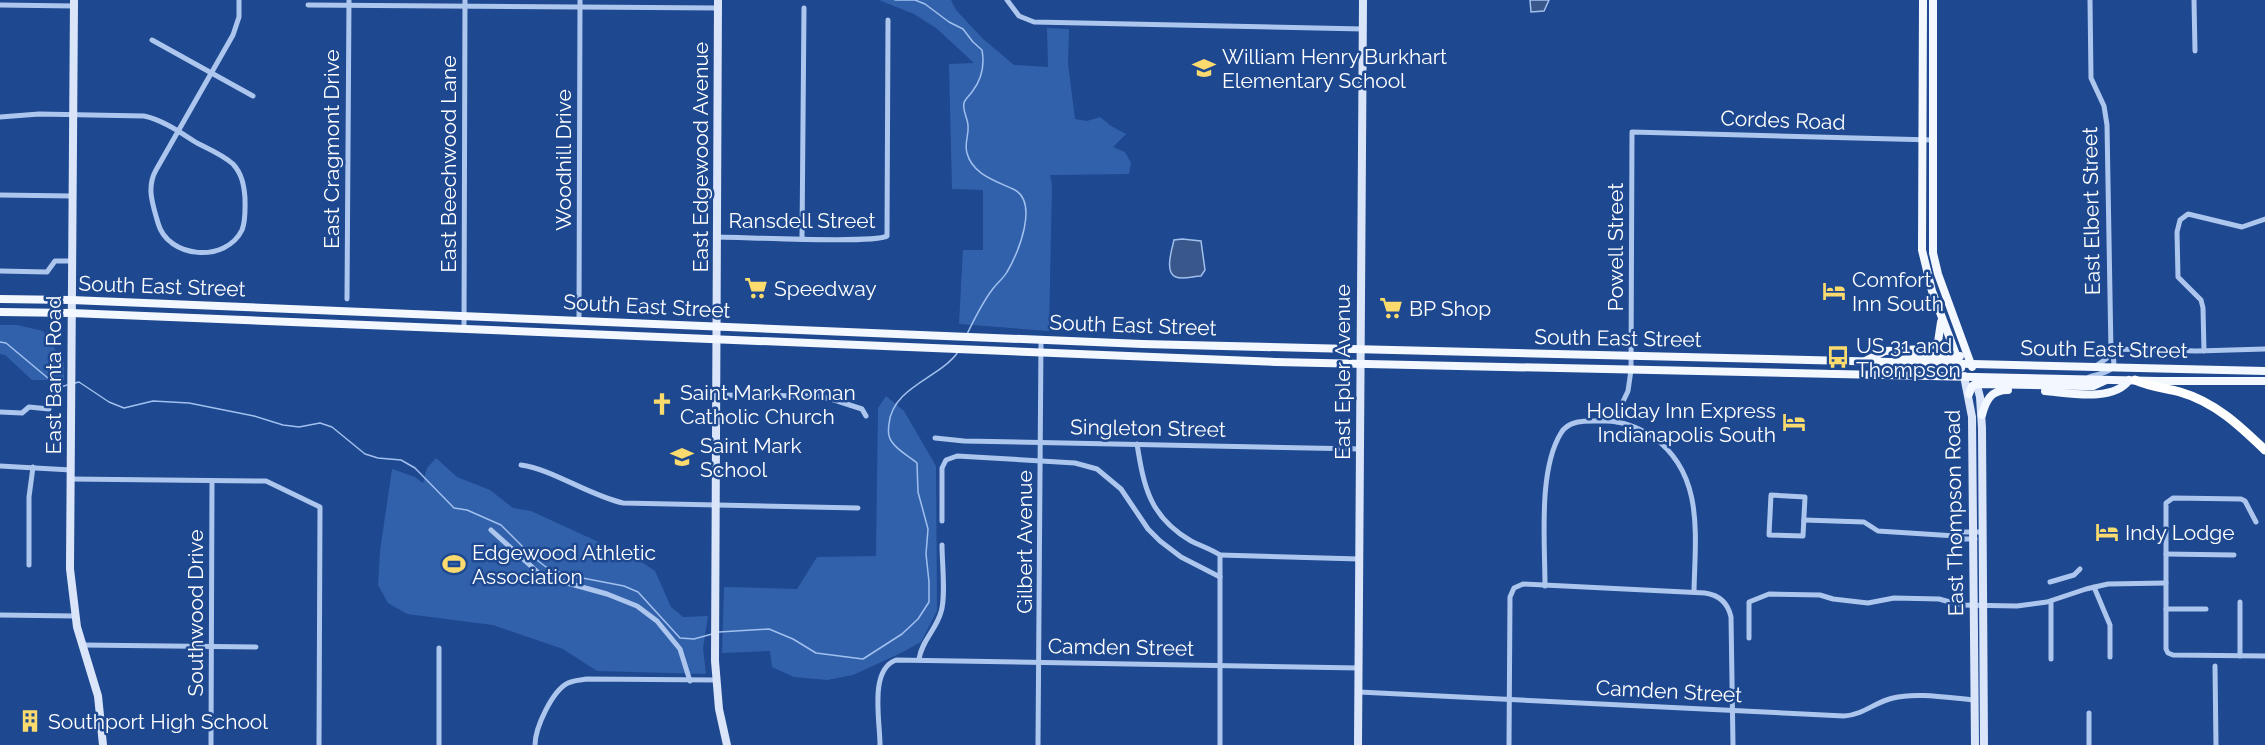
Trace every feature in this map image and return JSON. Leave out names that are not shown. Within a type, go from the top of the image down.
[{"type":"highway","points":[[2132,380],[2144,385],[2181,392],[2204,401],[2230,418],[2265,451]]},
{"type":"main road","name":"East Thompson Road","points":[[1923,0],[1922,250],[1928,276],[1964,376]]},
{"type":"main road","name":"East Thompson Road","points":[[1934,0],[1933,253],[1938,274],[1976,380]]},
{"type":"main road","name":"South East Street","points":[[0,299],[1360,351],[1846,374],[1964,376],[1976,380],[2088,378],[2265,381]]},
{"type":"main road","name":"South East Street","points":[[0,312],[1361,364],[1958,361],[1971,364],[2265,371]]},
{"type":"main road","points":[[1865,362],[1885,351],[1917,350],[1934,345],[1940,337],[1942,318]]},
{"type":"main road","points":[[1958,361],[1964,346]]},
{"type":"main road","points":[[1846,374],[1896,363]]},
{"type":"main road","points":[[1969,394],[1976,380],[2084,387],[2093,386],[2118,372],[2148,371],[2154,368]]},
{"type":"main road","points":[[1982,415],[1987,399],[2001,390],[2108,393],[2120,390],[2132,380]]},
{"type":"street","points":[[0,117],[144,116],[158,120],[178,132],[224,158],[234,165],[242,178],[244,218],[242,230],[233,242],[223,249],[187,251],[178,248],[166,239],[161,231],[150,187],[155,172],[178,132],[212,73],[236,28],[239,17],[239,0]]},
{"type":"street","points":[[1007,0],[1015,12],[1025,20],[1034,22],[1363,29]]},
{"type":"street","name":"East Epler Avenue","points":[[1358,745],[1363,0]]},
{"type":"street","name":"East Elbert Street","points":[[2090,0],[2091,78],[2104,106],[2107,125],[2112,367]]},
{"type":"street","points":[[2194,0],[2195,51]]},
{"type":"street","points":[[308,5],[349,2],[718,4]]},
{"type":"street","name":"East Cragmont Drive","points":[[347,299],[349,2]]},
{"type":"street","points":[[0,5],[74,3]]},
{"type":"street","name":"East Banta Road","points":[[74,3],[70,569],[75,616],[98,696],[103,745]]},
{"type":"street","name":"East Beechwood Lane","points":[[464,329],[465,3]]},
{"type":"street","name":"Woodhill Drive","points":[[579,321],[580,3]]},
{"type":"street","name":"East Edgewood Avenue","points":[[718,4],[715,646],[718,710],[727,745]]},
{"type":"street","points":[[802,238],[804,8]]},
{"type":"street","name":"Ransdell Street","points":[[717,237],[882,239],[888,236],[888,20]]},
{"type":"street","points":[[152,40],[253,96]]},
{"type":"street","name":"Cordes Road","points":[[1632,132],[1933,140]]},
{"type":"street","name":"Powell Street","points":[[1617,422],[1619,410],[1629,391],[1631,363],[1632,132]]},
{"type":"street","points":[[0,195],[72,196]]},
{"type":"street","points":[[2204,351],[2204,308],[2201,300],[2178,277],[2177,232],[2180,220],[2188,214],[2242,227],[2265,219]]},
{"type":"street","points":[[0,272],[47,272],[56,261],[72,261]]},
{"type":"street","name":"Gilbert Avenue","points":[[1038,745],[1041,340]]},
{"type":"street","points":[[2094,367],[2106,359],[2111,350],[2265,349]]},
{"type":"street","points":[[2088,378],[2108,372],[2112,367]]},
{"type":"street","name":"East Thompson Road","points":[[1964,376],[1972,417],[1972,536],[1984,701],[1984,745]]},
{"type":"street","name":"East Thompson Road","points":[[1975,745],[1974,700],[1982,536],[1982,415],[1976,380]]},
{"type":"street","points":[[717,395],[824,397],[862,409],[866,416]]},
{"type":"street","points":[[0,412],[22,413],[28,407],[49,409]]},
{"type":"street","points":[[1545,586],[1546,482],[1549,463],[1559,436],[1573,423],[1617,422],[1635,427],[1657,440],[1672,455],[1686,476],[1692,492],[1695,512],[1694,592]]},
{"type":"street","name":"Singleton Street","points":[[935,438],[958,441],[1360,449]]},
{"type":"street","points":[[1137,444],[1144,486],[1158,511],[1182,535],[1220,555],[1359,559]]},
{"type":"street","points":[[942,521],[942,468],[946,460],[957,456],[1084,465],[1104,474],[1126,495],[1144,524],[1160,541],[1181,557],[1220,577]]},
{"type":"street","points":[[521,465],[536,469],[601,497],[623,503],[858,508]]},
{"type":"street","points":[[0,466],[33,467],[70,475],[266,481],[320,507],[319,745]]},
{"type":"street","points":[[28,565],[29,497],[33,467]]},
{"type":"street","name":"Southwood Drive","points":[[211,745],[212,481]]},
{"type":"street","points":[[1770,496],[1803,496],[1805,498],[1804,520],[1802,537],[1770,536],[1770,496]]},
{"type":"street","points":[[2256,522],[2246,501],[2241,499],[2173,498],[2168,501],[2165,506],[2166,649],[2169,654],[2173,655],[2265,656]]},
{"type":"street","points":[[1804,520],[1864,522],[1878,531],[1956,536],[1960,532],[1982,536]]},
{"type":"street","points":[[491,530],[542,576],[617,598],[637,606],[657,621],[680,649],[690,681]]},
{"type":"street","points":[[919,659],[925,639],[939,620],[942,609],[942,545]]},
{"type":"street","points":[[2166,554],[2234,555]]},
{"type":"street","points":[[1220,555],[1220,745]]},
{"type":"street","points":[[2050,582],[2074,575],[2080,569]]},
{"type":"street","points":[[1749,638],[1749,602],[1769,594],[1820,595],[1833,599],[1868,603],[1893,598],[1939,599],[1958,605],[2022,606],[2051,601],[2094,587],[2121,583],[2166,583]]},
{"type":"street","points":[[1509,745],[1510,594],[1514,588],[1521,585],[1694,592],[1714,595],[1723,600],[1731,617],[1733,745]]},
{"type":"street","points":[[2094,587],[2110,625],[2110,657]]},
{"type":"street","points":[[2051,601],[2051,659]]},
{"type":"street","points":[[2240,602],[2240,656]]},
{"type":"street","points":[[2166,609],[2206,609]]},
{"type":"street","points":[[0,615],[75,616]]},
{"type":"street","points":[[82,645],[256,647]]},
{"type":"street","points":[[439,648],[439,745]]},
{"type":"street","name":"Camden Street","points":[[880,745],[879,680],[885,668],[896,660],[1359,668]]},
{"type":"street","points":[[2215,666],[2216,745]]},
{"type":"street","points":[[535,745],[536,733],[542,717],[560,690],[571,682],[587,679],[716,680]]},
{"type":"street","name":"Camden Street","points":[[1359,692],[1846,716],[1864,712],[1899,696],[1974,700]]},
{"type":"street","points":[[1974,700],[1984,701]]},
{"type":"street","points":[[2089,745],[2090,713]]},
{"type":"shaded area","points":[[879,0],[951,0],[956,10],[982,38],[1014,65],[1048,67],[1047,28],[1069,29],[1068,64],[1075,119],[1087,121],[1100,117],[1126,134],[1113,147],[1125,152],[1131,163],[1129,174],[1050,175],[1052,185],[1049,331],[959,324],[963,250],[983,250],[983,190],[952,189],[949,64],[974,63],[936,28],[914,14]]},
{"type":"shaded area","points":[[1530,0],[1549,0],[1544,11],[1531,12]]},
{"type":"shaded area","points":[[1174,240],[1201,241],[1205,270],[1201,276],[1179,278],[1172,275],[1170,260]]},
{"type":"shaded area","points":[[0,325],[17,325],[43,331],[64,363],[64,380],[32,380],[5,355],[0,354]]},
{"type":"shaded area","points":[[886,396],[904,411],[936,466],[937,611],[921,642],[853,675],[827,680],[794,677],[772,667],[770,651],[722,653],[724,587],[797,589],[817,557],[876,556],[878,408]]},
{"type":"shaded area","name":"Edgewood Athletic Association","points":[[436,458],[457,477],[490,490],[513,508],[531,511],[640,561],[655,571],[671,607],[683,617],[708,616],[703,648],[706,674],[597,671],[563,649],[493,625],[407,614],[388,603],[378,585],[380,551],[392,469],[415,477],[423,483],[427,468]]},
{"type":"waterway","points":[[895,0],[915,0],[925,4],[949,22],[963,29],[982,50],[983,67],[980,77],[964,103],[968,126],[967,153],[979,172],[1013,189],[1021,195],[1025,204],[1024,228],[1012,264],[985,300],[967,334]]},
{"type":"waterway","points":[[0,342],[6,343],[55,384],[61,387],[67,385]]},
{"type":"waterway","points":[[719,632],[769,629],[793,639],[816,653],[863,659],[902,634],[918,619],[929,602],[926,554],[928,529],[918,492],[917,463],[892,442],[889,424],[892,411],[907,392],[940,369],[958,352]]},
{"type":"waterway","points":[[75,383],[79,382],[109,402],[124,408],[153,401],[189,403],[254,416],[283,425],[299,427],[320,423],[332,427],[365,454],[378,458],[401,460],[415,468],[454,508],[467,510],[501,525],[546,567],[567,575],[624,586],[638,592],[680,638],[694,639],[712,634]]},
{"type":"place","name":"William Henry Burkhart Elementary School","points":[[1204,68]]},
{"type":"place","name":"Speedway","points":[[756,288]]},
{"type":"place","name":"Comfort Inn South","points":[[1834,291]]},
{"type":"place","name":"BP Shop","points":[[1391,308]]},
{"type":"place","name":"US 31 and Thompson","points":[[1838,357]]},
{"type":"place","name":"Saint Mark Roman Catholic Church","points":[[662,404]]},
{"type":"place","name":"Holiday Inn Express Indianapolis South","points":[[1794,422]]},
{"type":"place","name":"Saint Mark School","points":[[682,457]]},
{"type":"place","name":"Indy Lodge","points":[[2107,532]]},
{"type":"place","name":"Edgewood Athletic Association","points":[[454,564]]},
{"type":"place","name":"Southport High School","points":[[30,721]]}]
